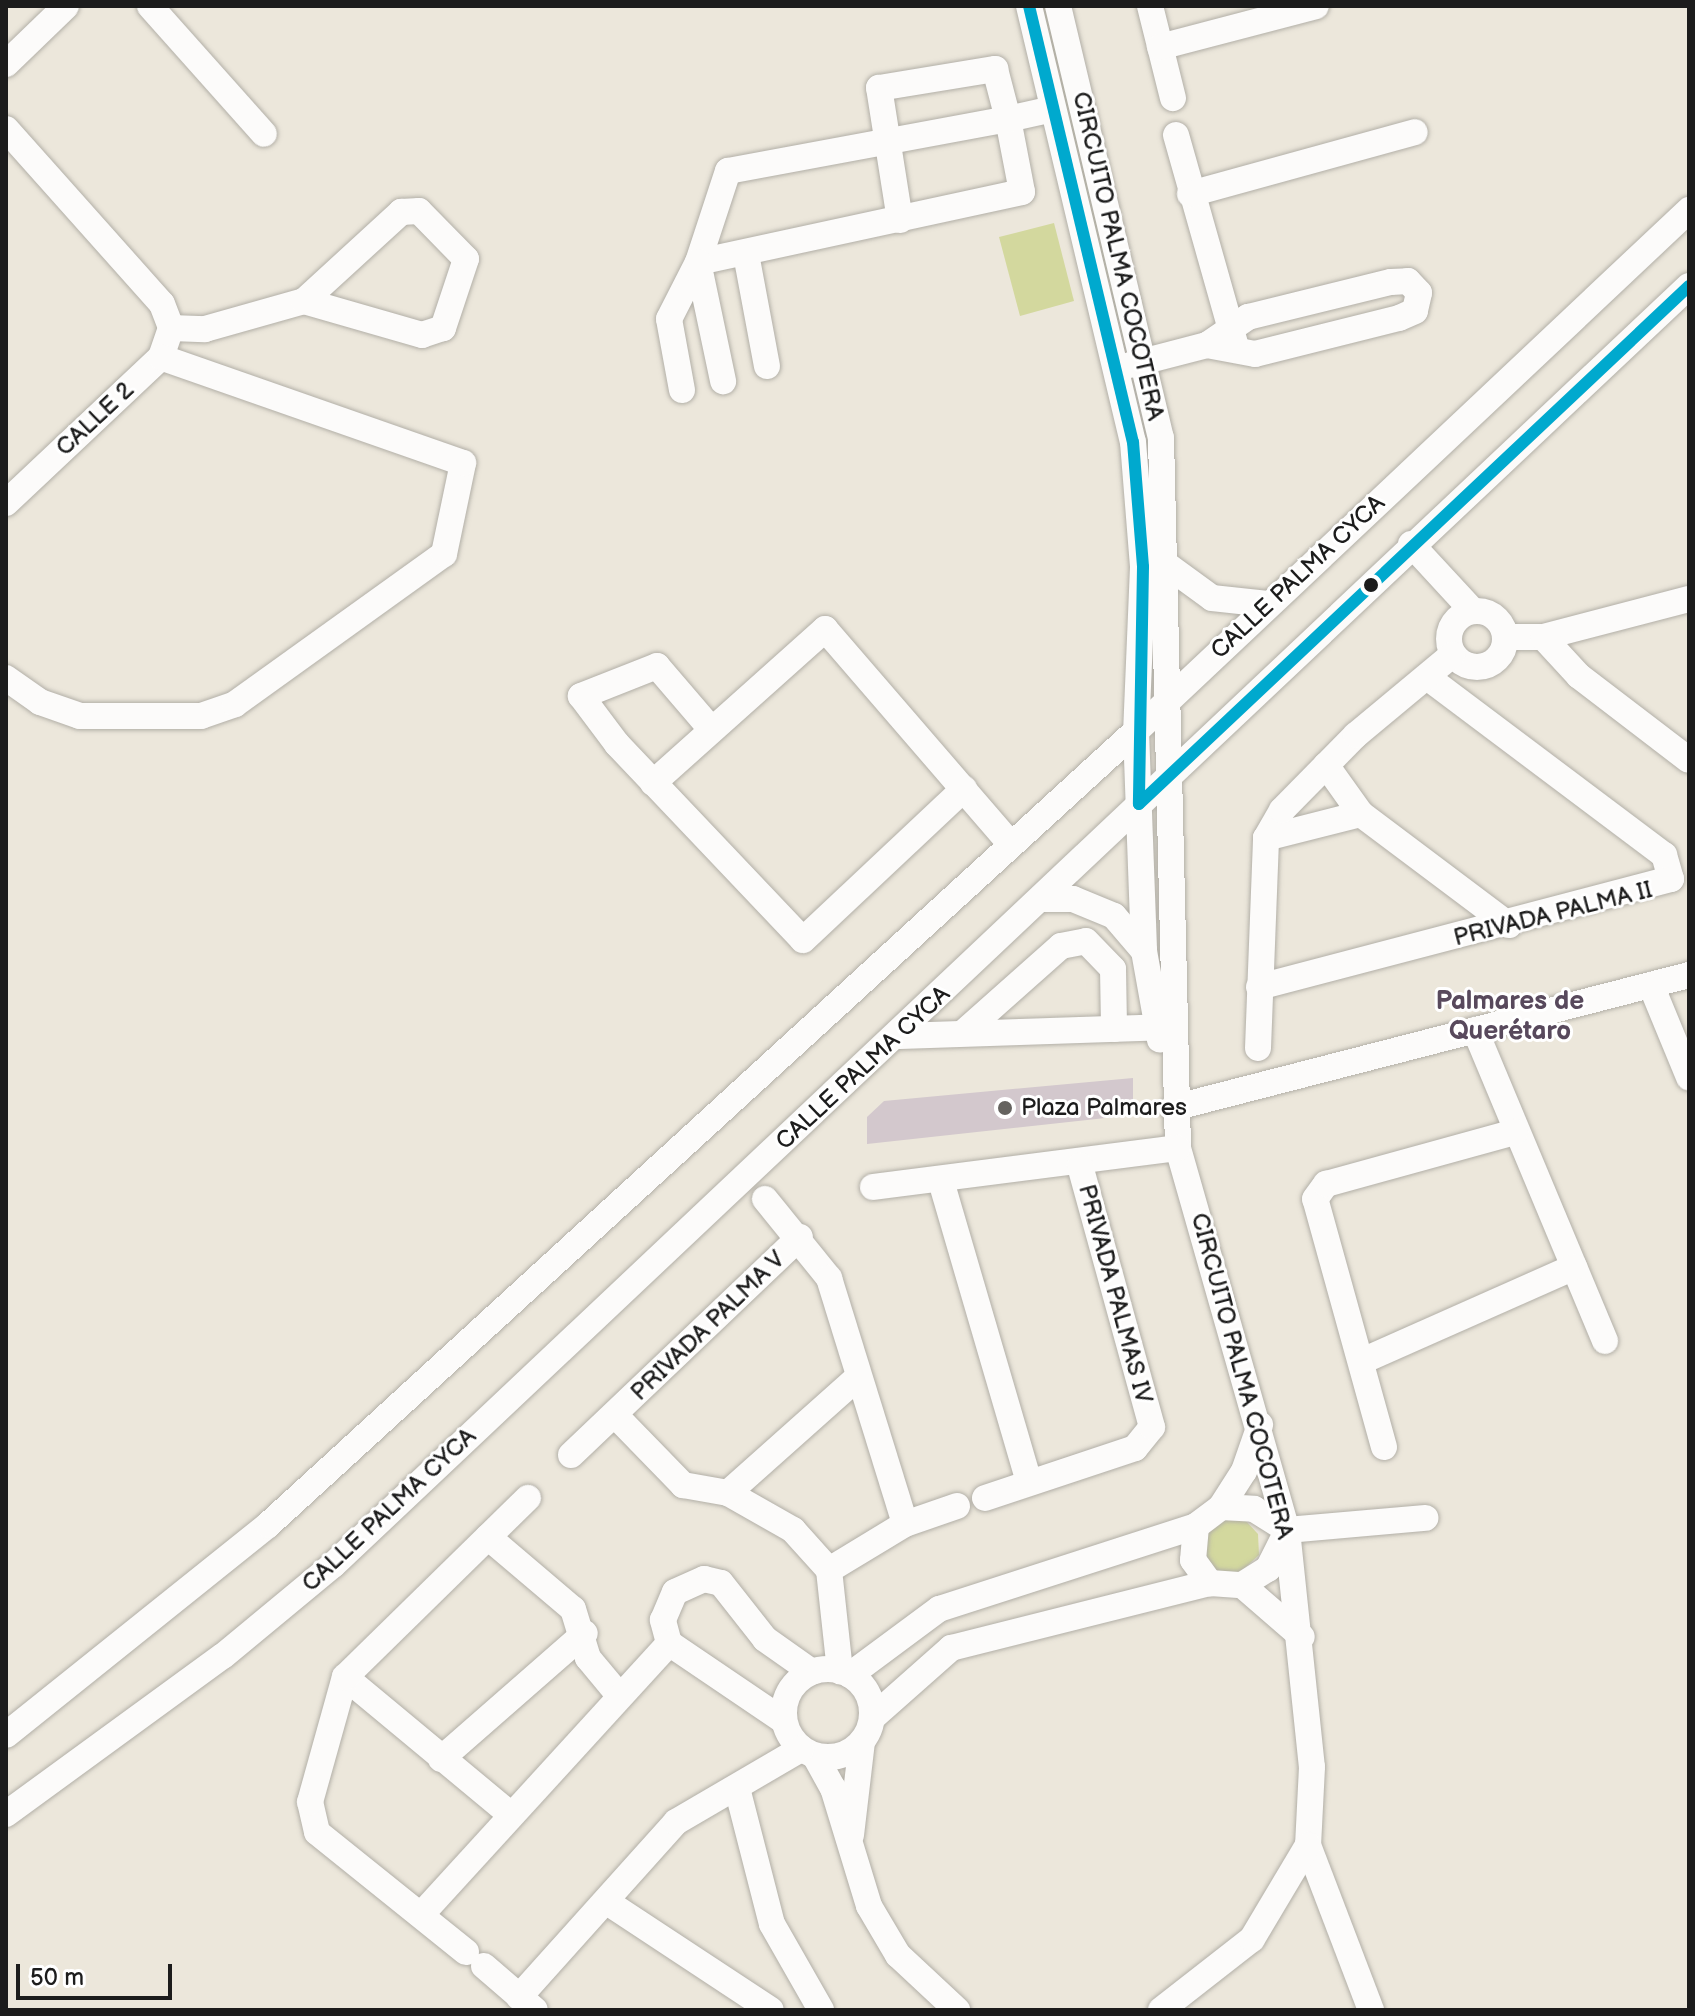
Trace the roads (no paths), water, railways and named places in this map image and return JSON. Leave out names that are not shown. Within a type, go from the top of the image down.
[{"type":"street","points":[[6,64],[66,6]]},
{"type":"street","points":[[150,6],[264,134]]},
{"type":"street","name":"CIRCUITO PALMA COCOTERA","points":[[1029,6],[1133,442],[1143,567],[1136,731],[1144,951],[1163,1027],[1178,1148],[1260,1425],[1287,1530],[1302,1637],[1312,1767],[1308,1845]]},
{"type":"street","name":"CIRCUITO PALMA COCOTERA","points":[[1058,6],[1146,361],[1161,438],[1167,702],[1177,935],[1163,1027]]},
{"type":"street","points":[[1150,6],[1173,98]]},
{"type":"street","points":[[1160,47],[1316,6]]},
{"type":"street","points":[[698,262],[746,254],[900,220],[1022,192],[995,69],[879,88],[900,220]]},
{"type":"street","points":[[682,390],[669,319],[698,262],[728,171],[1053,109]]},
{"type":"street","points":[[6,129],[162,304],[171,328],[205,329],[304,301],[401,212],[419,211],[466,259],[443,328],[422,335],[304,301]]},
{"type":"street","points":[[1190,194],[1415,132]]},
{"type":"street","points":[[1114,368],[1234,340],[1248,317],[1391,282],[1408,281],[1419,293],[1415,311],[1399,318],[1255,354],[1234,340],[1190,194],[1176,135]]},
{"type":"street","name":"CALLE PALMA CYCA","points":[[6,1735],[268,1525],[1010,843],[1136,731],[1689,210]]},
{"type":"street","points":[[746,254],[767,366]]},
{"type":"street","points":[[698,262],[723,381]]},
{"type":"street","name":"CALLE PALMA CYCA","points":[[6,1814],[286,1605],[900,1036],[1171,773],[1689,286]]},
{"type":"street","name":"CALLE 2","points":[[6,503],[161,357],[171,328]]},
{"type":"street","points":[[6,678],[40,702],[80,716],[201,716],[235,704],[444,554],[463,463],[161,357]]},
{"type":"street","points":[[1408,548],[1464,614]]},
{"type":"street","points":[[1164,563],[1212,598],[1268,604]]},
{"type":"street","points":[[1506,637],[1543,637],[1689,599]]},
{"type":"street","points":[[1488,612],[1506,637],[1493,663],[1464,665],[1452,655],[1449,629],[1464,614],[1488,612]]},
{"type":"street","points":[[653,783],[825,629],[1010,843]]},
{"type":"street","points":[[1543,637],[1579,676],[1689,760]]},
{"type":"street","points":[[1258,1048],[1266,838],[1326,765],[1452,655]]},
{"type":"street","points":[[711,729],[657,666],[584,692],[581,700],[653,783],[803,940],[964,789]]},
{"type":"street","name":"PRIVADA PALMA II","points":[[1259,987],[1662,887],[1672,867],[1427,677]]},
{"type":"street","points":[[1326,765],[1361,814],[1509,925]]},
{"type":"street","points":[[1266,838],[1361,814]]},
{"type":"street","points":[[1040,899],[1073,899],[1114,916],[1144,951]]},
{"type":"street","points":[[963,1033],[1061,946],[1086,941],[1113,969],[1114,1029]]},
{"type":"street","points":[[1172,1096],[1475,1030],[1689,975]]},
{"type":"street","points":[[1651,985],[1689,1075]]},
{"type":"street","points":[[900,1036],[1163,1027]]},
{"type":"street","points":[[1475,1030],[1515,1132],[1605,1341]]},
{"type":"street","points":[[1384,1447],[1315,1199],[1320,1189],[1515,1132]]},
{"type":"street","name":"PRIVADA PALMAS IV","points":[[873,1187],[1080,1166],[1178,1148]]},
{"type":"street","name":"PRIVADA PALMAS IV","points":[[985,1498],[1135,1448],[1152,1427],[1080,1166]]},
{"type":"street","points":[[941,1181],[1029,1482]]},
{"type":"street","name":"PRIVADA PALMA V","points":[[765,1199],[800,1237],[829,1278],[905,1524]]},
{"type":"street","name":"PRIVADA PALMA V","points":[[571,1455],[800,1237]]},
{"type":"street","points":[[1362,1361],[1574,1267]]},
{"type":"street","points":[[728,1493],[858,1377]]},
{"type":"street","name":"PRIVADA PALMA V","points":[[615,1415],[683,1485],[728,1493],[775,1514],[829,1570]]},
{"type":"street","points":[[784,1721],[785,1701],[939,1609],[1196,1526],[1221,1507],[1260,1425]]},
{"type":"street","points":[[528,1498],[345,1677],[308,1820],[527,2004],[607,1902],[676,1822],[808,1752],[849,1753],[867,1730],[951,1648],[1210,1583],[1242,1585],[1302,1637]]},
{"type":"street","points":[[832,1672],[837,1615],[829,1570],[905,1524],[957,1506]]},
{"type":"street","points":[[1221,1507],[1254,1509],[1287,1530],[1425,1518]]},
{"type":"street","points":[[1196,1526],[1193,1560],[1210,1583]]},
{"type":"street","points":[[1242,1585],[1275,1560],[1287,1530]]},
{"type":"street","points":[[488,1537],[573,1609],[585,1633],[588,1658],[618,1694]]},
{"type":"street","points":[[421,1915],[618,1694],[662,1650],[663,1620],[675,1592],[704,1579],[721,1583],[765,1639],[832,1672],[870,1701],[849,1846]]},
{"type":"street","points":[[441,1759],[585,1633]]},
{"type":"street","points":[[662,1650],[784,1721],[808,1752],[849,1846],[869,1906],[898,1955],[957,2010]]},
{"type":"street","points":[[345,1677],[510,1814]]},
{"type":"street","points":[[737,1788],[772,1924],[821,2010]]},
{"type":"street","points":[[1161,2010],[1252,1939],[1308,1845]]},
{"type":"street","points":[[1308,1845],[1371,2010]]},
{"type":"street","points":[[607,1902],[771,2010]]},
{"type":"place","name":"Plaza Palmares","points":[[1005,1108]]},
{"type":"district","name":"Palmares de Querétaro","points":[[1510,1017]]}]
